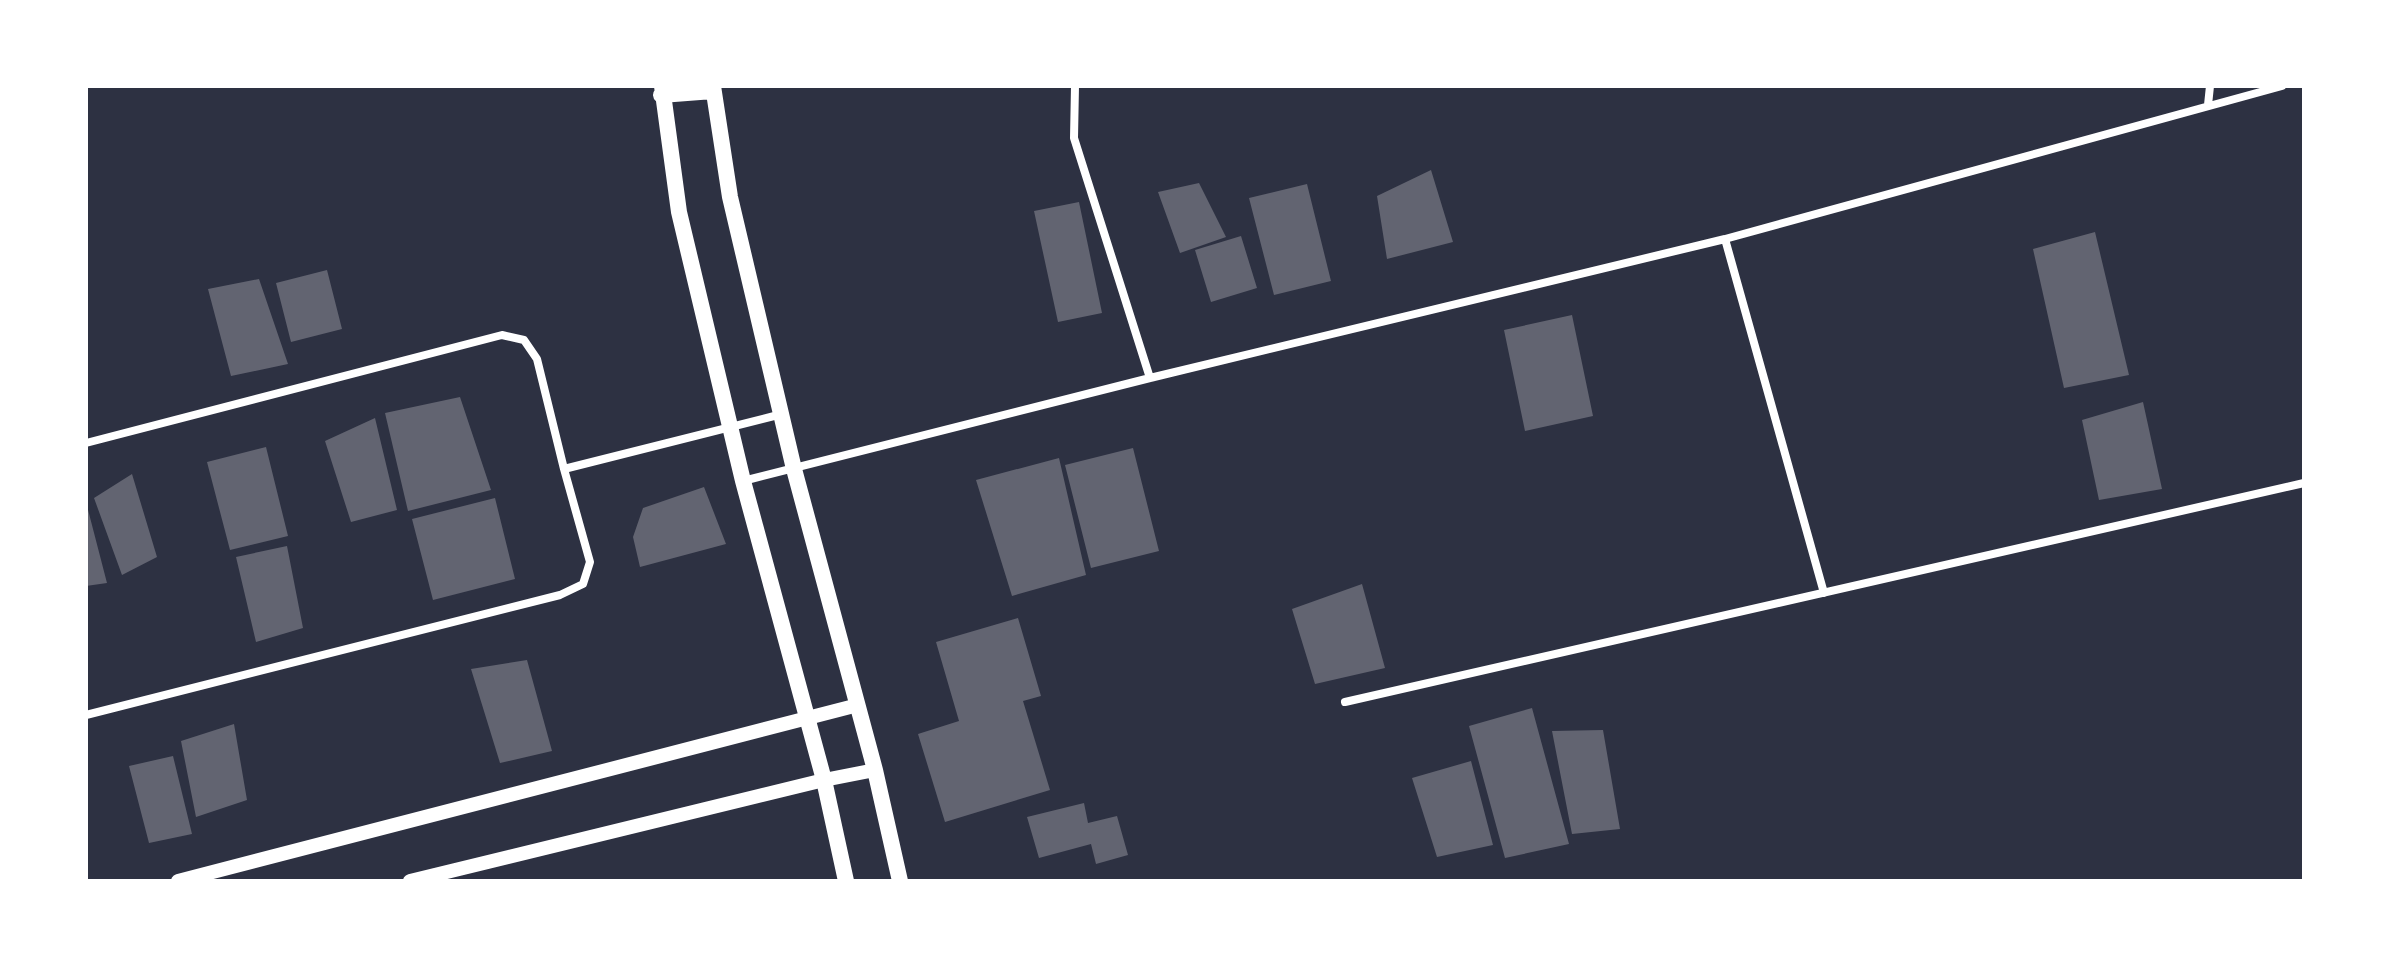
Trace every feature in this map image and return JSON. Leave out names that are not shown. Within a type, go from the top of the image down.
[{"type":"main road","points":[[846,881],[824,780],[743,481],[679,212],[662,90],[713,89],[730,197],[794,469],[875,770],[900,881]]},
{"type":"street","points":[[1075,86],[1074,138],[1150,378]]},
{"type":"street","points":[[2208,105],[2210,86]]},
{"type":"street","points":[[743,481],[1150,378],[1725,239],[2282,86]]},
{"type":"street","points":[[1725,239],[1824,593]]},
{"type":"street","points":[[86,443],[502,335],[524,340],[537,359],[590,562],[583,584],[560,595],[86,715]]},
{"type":"street","points":[[564,469],[782,414]]},
{"type":"street","points":[[1345,702],[2304,483]]},
{"type":"street","points":[[178,881],[858,705]]},
{"type":"street","points":[[410,881],[875,770]]},
{"type":"building","points":[[1431,170],[1453,242],[1387,259],[1377,196]]},
{"type":"building","points":[[1199,183],[1226,237],[1180,253],[1158,192]]},
{"type":"building","points":[[1307,184],[1331,281],[1274,295],[1249,198]]},
{"type":"building","points":[[1079,202],[1102,313],[1058,322],[1034,211]]},
{"type":"building","points":[[2095,232],[2129,375],[2064,388],[2033,249]]},
{"type":"building","points":[[1241,236],[1257,288],[1211,302],[1195,250]]},
{"type":"building","points":[[327,270],[342,329],[291,342],[276,283]]},
{"type":"building","points":[[259,279],[288,364],[231,376],[208,289]]},
{"type":"building","points":[[1572,315],[1593,416],[1525,431],[1504,330]]},
{"type":"building","points":[[460,397],[491,490],[408,511],[385,413]]},
{"type":"building","points":[[2143,402],[2162,489],[2099,500],[2082,420]]},
{"type":"building","points":[[375,418],[397,510],[351,522],[325,441]]},
{"type":"building","points":[[266,447],[288,536],[230,550],[207,462]]},
{"type":"building","points":[[1133,448],[1159,551],[1091,568],[1065,465]]},
{"type":"building","points":[[1059,458],[1086,575],[1012,596],[976,480]]},
{"type":"building","points":[[132,474],[157,557],[122,575],[94,498]]},
{"type":"building","points":[[704,487],[726,544],[640,567],[633,537],[643,508]]},
{"type":"building","points":[[495,498],[515,579],[433,600],[412,519]]},
{"type":"building","points":[[86,502],[107,583],[86,586]]},
{"type":"building","points":[[287,546],[303,628],[256,642],[236,557]]},
{"type":"building","points":[[1362,584],[1385,668],[1315,684],[1292,609]]},
{"type":"building","points":[[1018,618],[1041,696],[1023,701],[1050,790],[945,822],[918,734],[959,721],[936,642]]},
{"type":"building","points":[[527,660],[552,751],[500,763],[471,669]]},
{"type":"building","points":[[1532,708],[1569,844],[1505,858],[1469,726]]},
{"type":"building","points":[[234,724],[247,800],[196,817],[181,741]]},
{"type":"building","points":[[1603,730],[1620,829],[1572,834],[1552,731]]},
{"type":"building","points":[[173,756],[192,834],[149,843],[129,766]]},
{"type":"building","points":[[1471,761],[1493,845],[1437,857],[1412,778]]},
{"type":"building","points":[[1084,803],[1088,823],[1117,816],[1128,855],[1096,864],[1091,844],[1039,858],[1027,817]]}]
